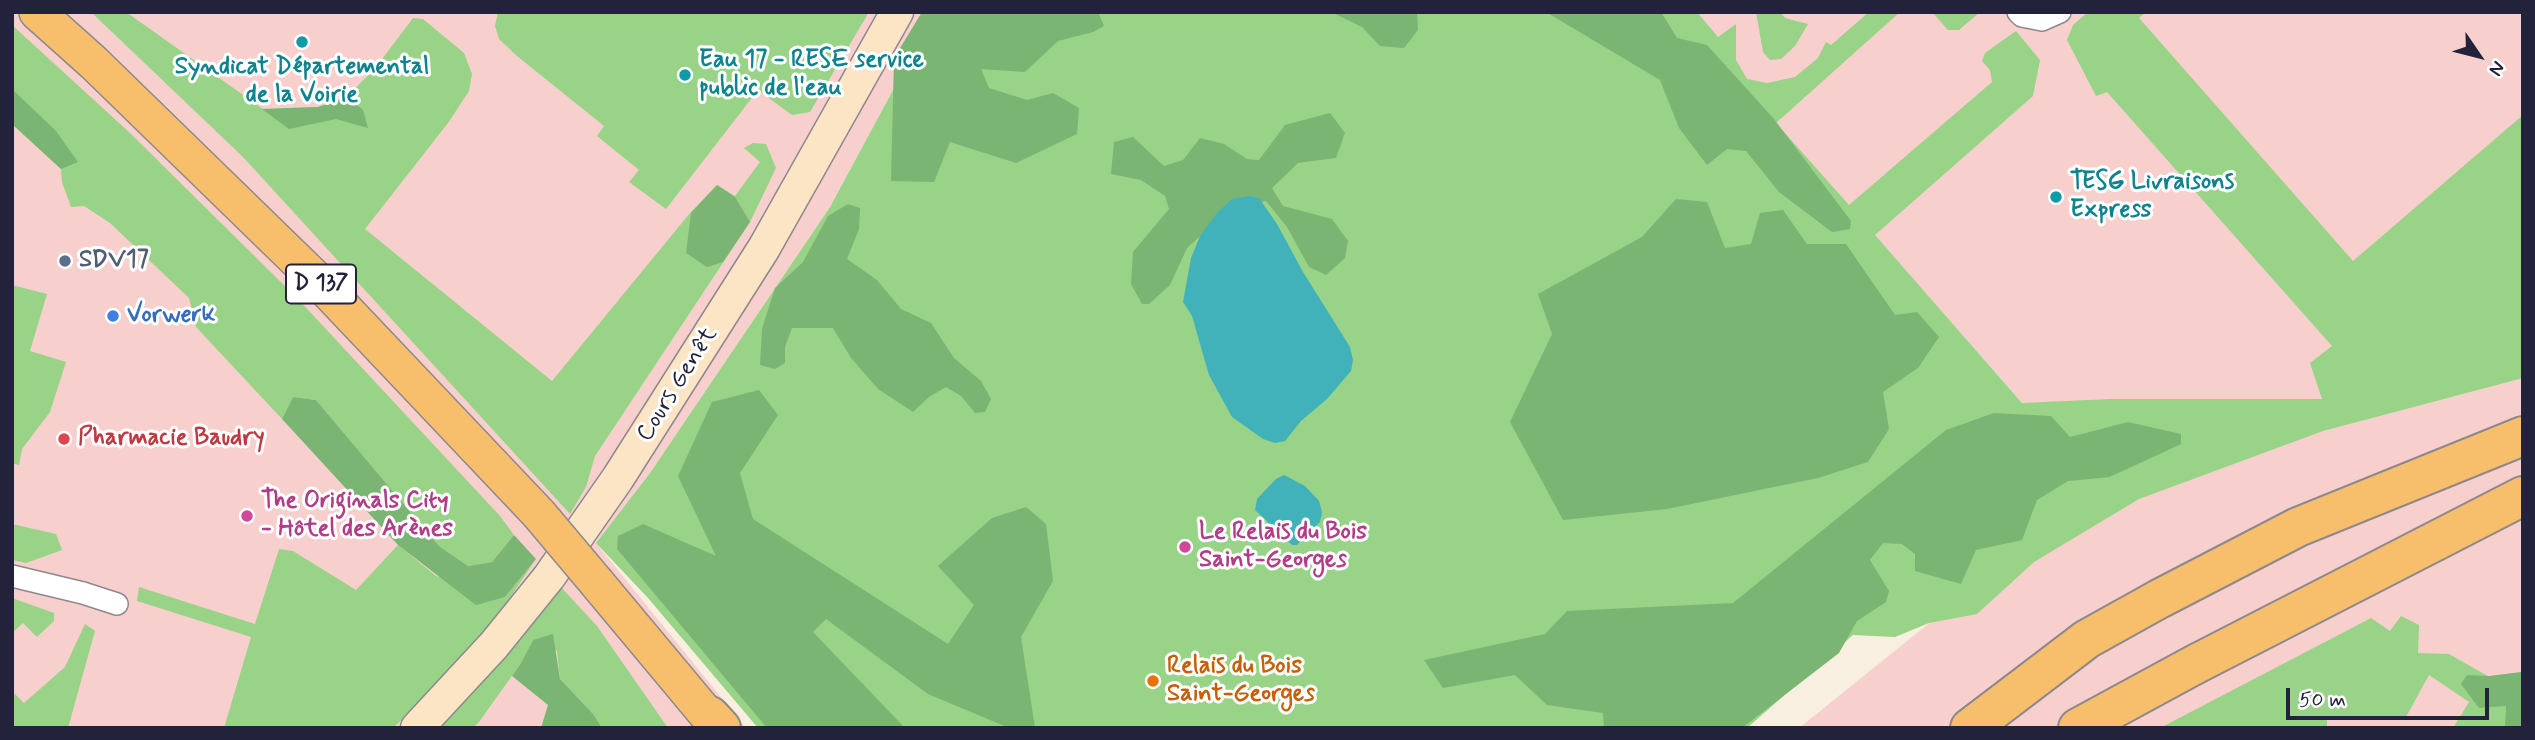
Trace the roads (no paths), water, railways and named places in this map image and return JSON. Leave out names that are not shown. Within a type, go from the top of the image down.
[{"type":"highway","points":[[1970,728],[2087,639],[2171,593],[2298,527],[2523,436]]},
{"type":"highway","points":[[2078,728],[2194,665],[2523,496]]},
{"type":"main road","name":"D 137","points":[[37,12],[94,63],[319,282],[539,514],[709,725]]},
{"type":"main road","name":"Cours Genêt","points":[[417,728],[494,645],[549,577],[618,478],[764,248],[897,12]]},
{"type":"street","points":[[2018,12],[2022,16],[2042,20],[2060,12]]},
{"type":"street","points":[[12,576],[117,604]]},
{"type":"water","points":[[1249,196],[1259,198],[1277,224],[1303,272],[1350,347],[1353,360],[1351,371],[1327,399],[1301,421],[1285,441],[1275,443],[1263,439],[1232,417],[1209,375],[1192,316],[1183,302],[1191,258],[1200,236],[1217,213],[1232,199]]},
{"type":"water","points":[[1284,475],[1305,486],[1319,501],[1322,512],[1320,522],[1297,545],[1292,545],[1255,510],[1257,499],[1276,479]]},
{"type":"place","name":"Syndicat Départemental de la Voirie","points":[[302,42]]},
{"type":"place","name":"Eau 17 - RESE service public de l'eau","points":[[685,75]]},
{"type":"place","name":"TESG Livraisons Express","points":[[2056,197]]},
{"type":"place","name":"SDV17","points":[[65,261]]},
{"type":"place","name":"Vorwerk","points":[[113,316]]},
{"type":"place","name":"Pharmacie Baudry","points":[[64,439]]},
{"type":"place","name":"The Originals City - Hôtel des Arènes","points":[[247,516]]},
{"type":"place","name":"Le Relais du Bois Saint-Georges","points":[[1185,547]]},
{"type":"place","name":"Relais du Bois Saint-Georges","points":[[1153,681]]}]
